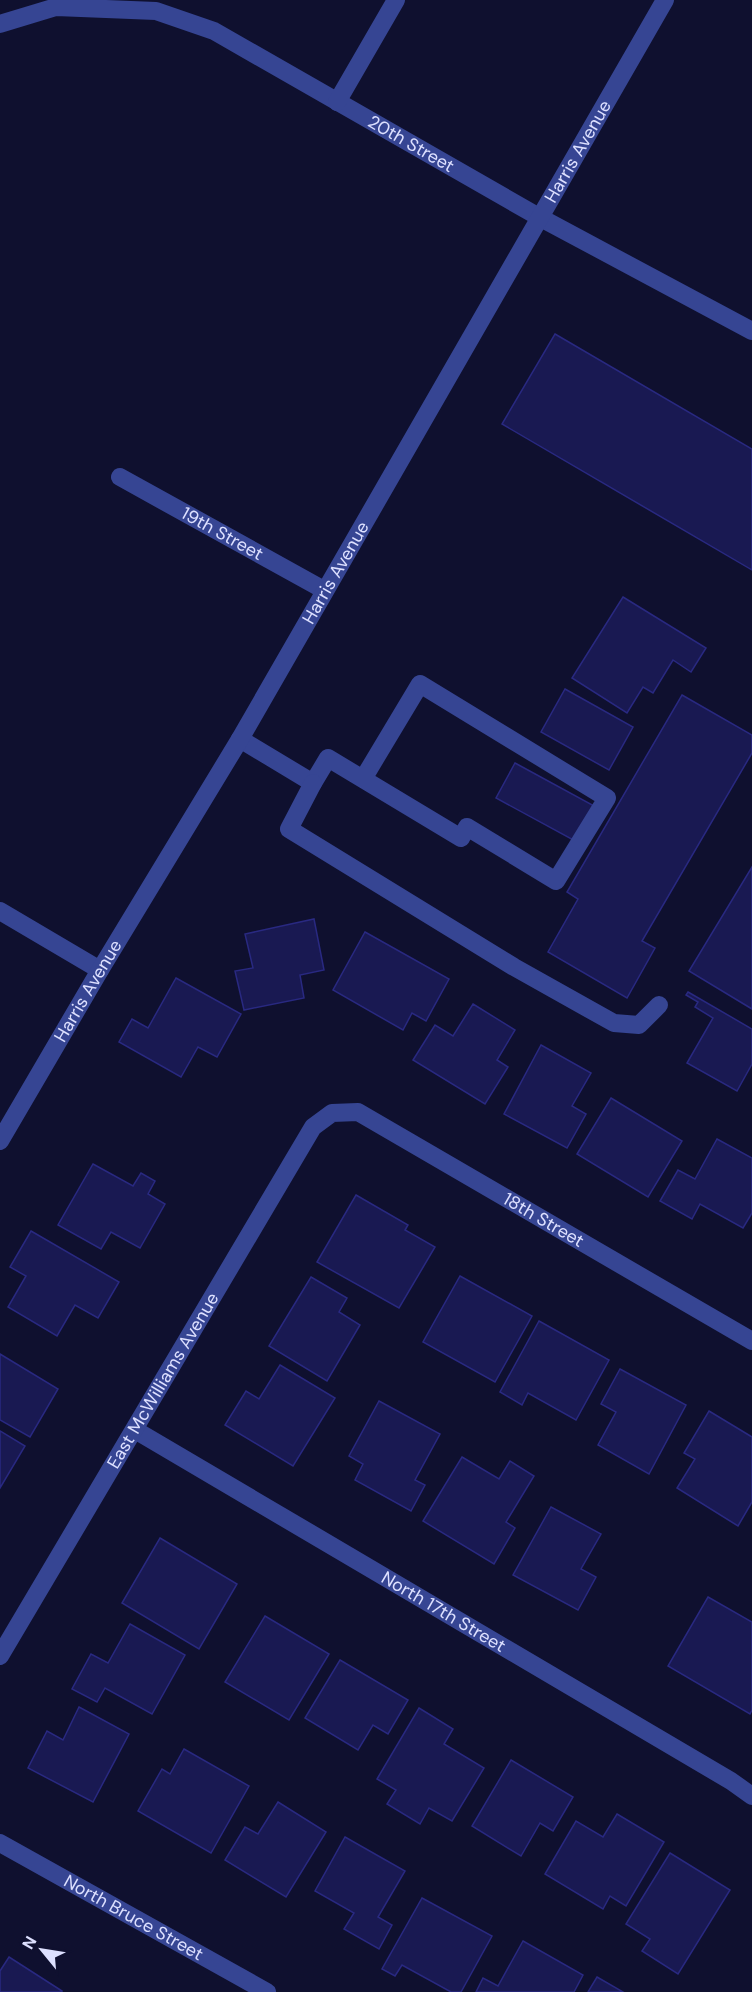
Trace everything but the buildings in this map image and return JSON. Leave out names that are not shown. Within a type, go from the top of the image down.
[{"type":"street","points":[[337,102],[396,0]]},
{"type":"street","name":"Harris Avenue","points":[[0,1141],[240,739],[665,0]]},
{"type":"street","name":"20th Street","points":[[0,24],[56,7],[156,10],[214,31],[539,217],[751,329]]},
{"type":"street","name":"19th Street","points":[[120,477],[324,590]]},
{"type":"street","points":[[363,779],[420,684],[607,798],[556,881],[467,827],[461,838],[328,758],[289,829],[514,967],[614,1023],[639,1025],[659,1005]]},
{"type":"street","points":[[240,739],[313,783]]},
{"type":"street","points":[[0,911],[100,970]]},
{"type":"street","name":"18th Street","points":[[332,1113],[358,1112],[752,1341]]},
{"type":"street","name":"East McWilliams Avenue","points":[[0,1656],[313,1127],[332,1113]]},
{"type":"street","name":"North 17th Street","points":[[135,1430],[731,1781],[752,1796]]},
{"type":"street","name":"North Bruce Street","points":[[0,1843],[267,1992]]}]
